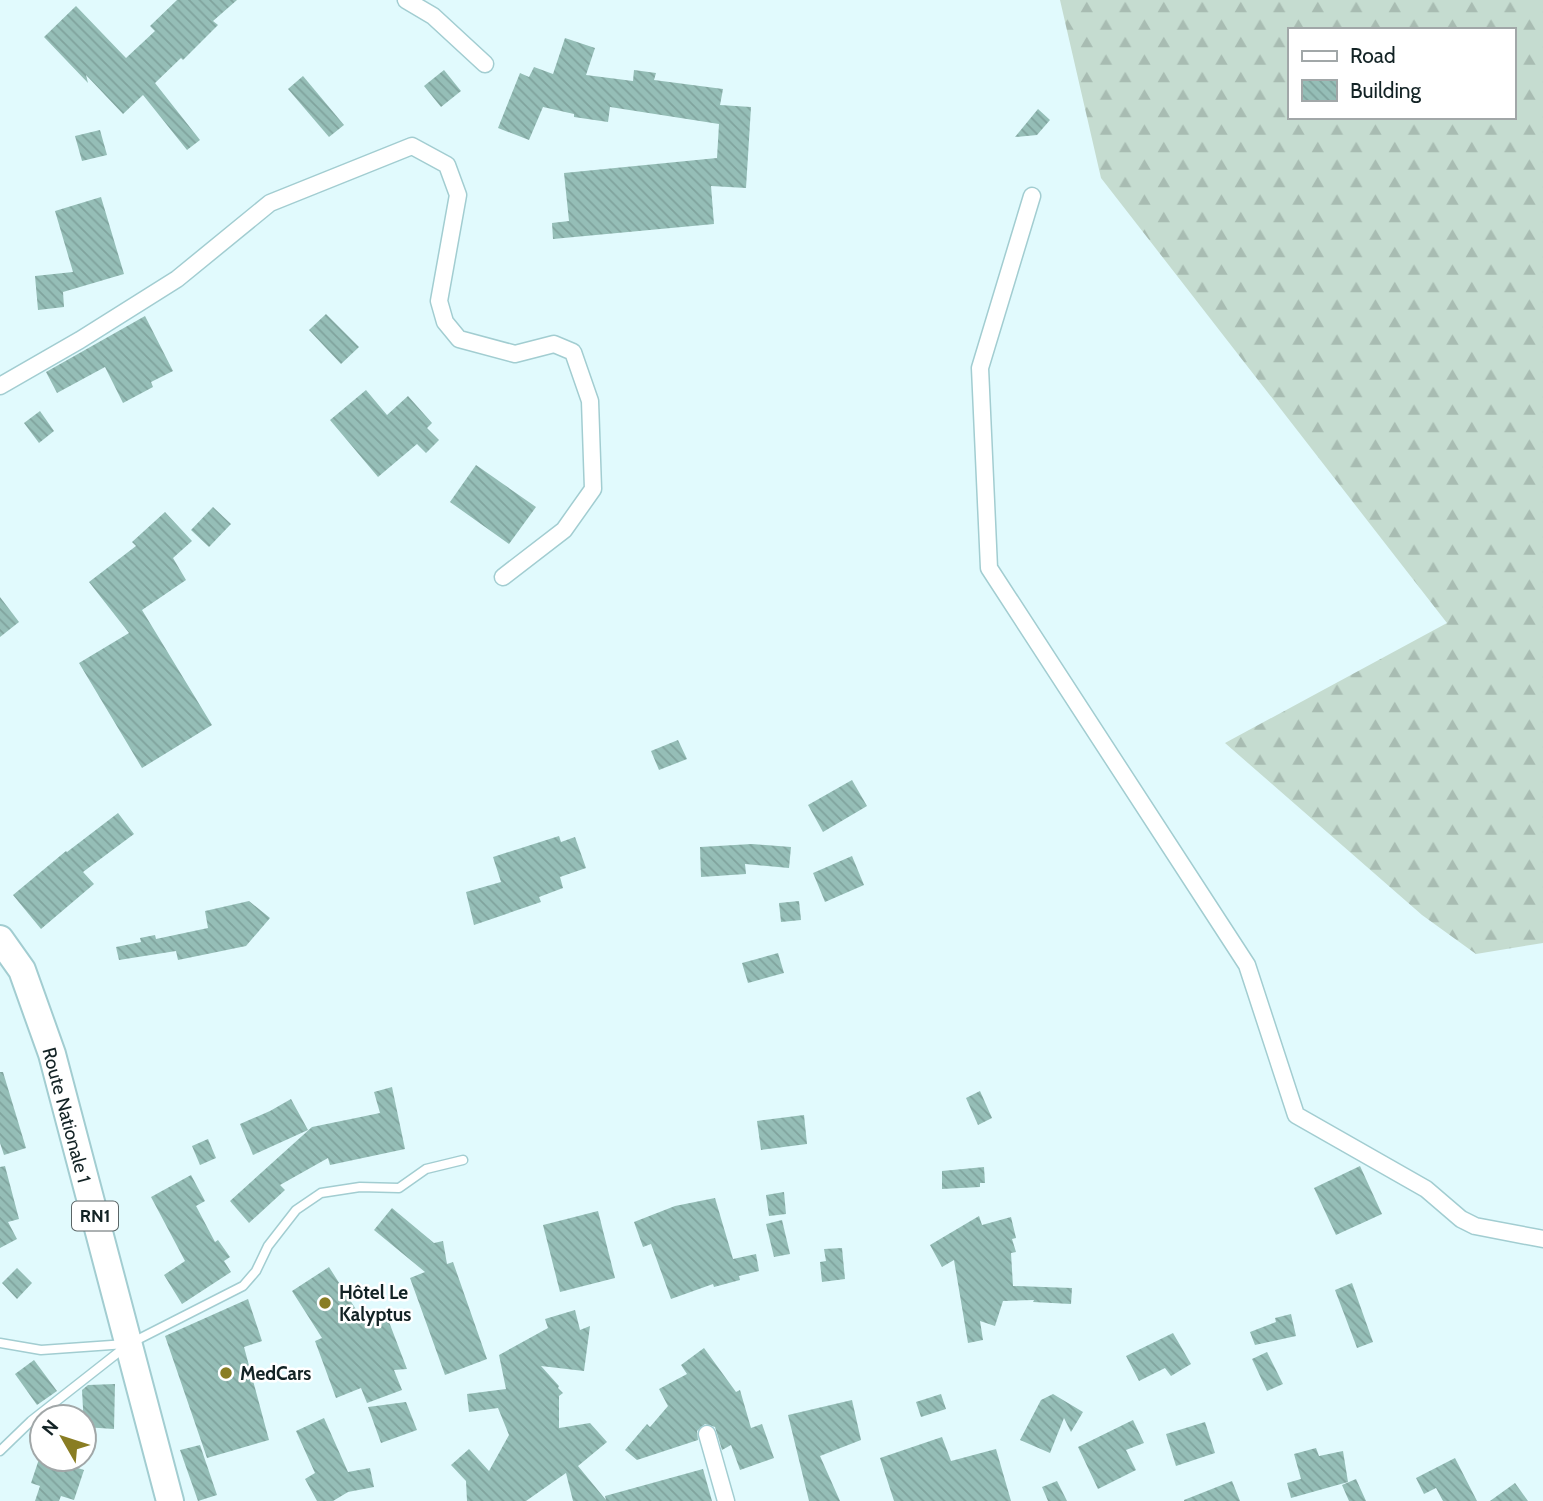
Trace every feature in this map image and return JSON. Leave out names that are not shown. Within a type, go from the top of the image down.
[{"type":"main road","name":"Route Nationale 1","points":[[0,939],[22,970],[52,1054],[170,1501]]},
{"type":"street","points":[[407,0],[433,16],[485,64]]},
{"type":"street","points":[[0,386],[177,279],[270,204],[412,146],[447,165],[458,195],[439,301],[445,322],[459,340],[515,354],[554,344],[573,352],[590,401],[593,489],[564,530],[503,576]]},
{"type":"street","points":[[1032,196],[980,368],[989,568],[1247,965],[1296,1115],[1426,1189],[1461,1219],[1475,1226],[1543,1239]]},
{"type":"street","points":[[707,1434],[726,1501]]},
{"type":"lane","points":[[0,1451],[32,1421],[129,1344],[243,1286],[256,1271],[268,1246],[296,1210],[321,1193],[360,1187],[399,1188],[426,1169],[463,1160]]},
{"type":"lane","points":[[0,1343],[41,1350],[129,1344]]},
{"type":"green space","points":[[1060,0],[1543,0],[1543,943],[1476,954],[1422,915],[1225,743],[1447,623],[1101,178]]},
{"type":"building","points":[[177,0],[237,0],[213,21],[218,25],[155,83],[200,140],[187,150],[143,95],[123,114],[86,75],[88,83],[44,37],[76,6],[126,58],[155,31],[150,26]]},
{"type":"building","points":[[565,38],[595,48],[586,75],[633,81],[634,70],[656,73],[654,80],[723,89],[720,105],[751,107],[746,188],[711,186],[714,224],[553,239],[552,223],[569,221],[564,173],[717,158],[719,124],[610,107],[608,122],[574,117],[574,114],[543,107],[529,140],[498,128],[520,73],[529,77],[534,67],[553,74]]},
{"type":"building","points":[[444,70],[461,91],[441,107],[424,86]]},
{"type":"building","points":[[303,76],[344,125],[329,137],[288,89]]},
{"type":"building","points":[[1038,109],[1050,120],[1037,135],[1015,137]]},
{"type":"building","points":[[100,130],[107,155],[82,161],[75,136]]},
{"type":"building","points":[[101,197],[124,274],[63,292],[64,307],[38,310],[35,276],[73,272],[55,211]]},
{"type":"building","points":[[326,314],[359,347],[341,364],[309,330]]},
{"type":"building","points":[[145,316],[173,371],[151,382],[153,387],[123,403],[105,367],[57,393],[46,372]]},
{"type":"building","points":[[366,390],[387,415],[408,396],[432,423],[427,428],[439,440],[426,453],[417,444],[378,477],[330,420]]},
{"type":"building","points":[[40,411],[54,431],[39,443],[24,423]]},
{"type":"building","points":[[476,465],[536,507],[509,544],[450,502]]},
{"type":"building","points":[[213,507],[231,524],[209,547],[191,530]]},
{"type":"building","points":[[165,512],[192,541],[173,558],[186,580],[142,610],[212,725],[142,768],[79,663],[129,633],[89,582],[136,546],[132,542]]},
{"type":"building","points":[[0,597],[19,622],[0,637]]},
{"type":"building","points":[[678,740],[687,759],[659,770],[651,751]]},
{"type":"building","points":[[852,780],[867,806],[823,832],[808,805]]},
{"type":"building","points":[[118,813],[134,834],[83,872],[94,884],[41,929],[13,895]]},
{"type":"building","points":[[559,836],[561,842],[575,837],[586,868],[560,877],[563,888],[539,897],[541,902],[474,925],[466,892],[501,882],[493,857]]},
{"type":"building","points":[[752,844],[791,847],[789,868],[745,864],[746,874],[701,877],[700,847]]},
{"type":"building","points":[[852,856],[864,885],[825,902],[813,873]]},
{"type":"building","points":[[249,901],[270,918],[246,946],[178,960],[176,951],[119,960],[116,947],[141,942],[140,938],[155,935],[156,939],[208,928],[205,911]]},
{"type":"building","points":[[799,901],[801,920],[781,922],[779,903]]},
{"type":"building","points":[[778,953],[784,973],[748,983],[742,963]]},
{"type":"building","points":[[0,1072],[3,1072],[26,1148],[4,1155],[0,1143]]},
{"type":"building","points":[[392,1087],[405,1149],[330,1165],[328,1158],[280,1185],[285,1190],[249,1223],[230,1201],[312,1127],[380,1113],[374,1092]]},
{"type":"building","points":[[980,1091],[992,1118],[978,1125],[966,1098]]},
{"type":"building","points":[[291,1099],[308,1130],[253,1155],[240,1124]]},
{"type":"building","points":[[804,1115],[807,1144],[761,1150],[757,1121]]},
{"type":"building","points":[[208,1139],[216,1158],[200,1165],[192,1146]]},
{"type":"building","points":[[5,1166],[19,1219],[8,1222],[17,1239],[0,1248],[0,1167]]},
{"type":"building","points":[[1360,1166],[1382,1214],[1336,1235],[1314,1188]]},
{"type":"building","points":[[984,1167],[985,1183],[980,1183],[980,1187],[942,1189],[942,1171]]},
{"type":"building","points":[[191,1175],[205,1201],[196,1206],[215,1242],[218,1240],[230,1257],[224,1261],[231,1272],[182,1304],[164,1275],[185,1261],[151,1197]]},
{"type":"building","points":[[784,1192],[786,1214],[769,1216],[766,1195]]},
{"type":"building","points":[[715,1198],[733,1259],[756,1254],[759,1271],[739,1276],[740,1280],[714,1287],[713,1284],[671,1299],[651,1244],[643,1247],[634,1222],[675,1206]]},
{"type":"building","points":[[392,1208],[434,1243],[443,1241],[447,1264],[453,1262],[487,1359],[445,1375],[410,1278],[425,1272],[374,1230]]},
{"type":"building","points":[[598,1211],[615,1278],[560,1292],[543,1225]]},
{"type":"building","points":[[979,1216],[982,1225],[1011,1217],[1016,1238],[1012,1239],[1016,1252],[1011,1253],[1013,1286],[1072,1288],[1071,1304],[1033,1302],[1034,1300],[1003,1301],[995,1326],[980,1321],[983,1340],[968,1343],[954,1260],[942,1267],[930,1245]]},
{"type":"building","points":[[782,1220],[790,1254],[774,1257],[766,1224]]},
{"type":"building","points":[[842,1248],[845,1279],[822,1282],[820,1262],[826,1261],[824,1249]]},
{"type":"building","points":[[329,1267],[364,1322],[386,1314],[407,1369],[394,1370],[402,1390],[367,1403],[361,1388],[336,1398],[315,1341],[322,1338],[292,1291]]},
{"type":"building","points":[[17,1268],[32,1283],[17,1299],[2,1283]]},
{"type":"building","points":[[1352,1283],[1373,1342],[1357,1348],[1335,1290]]},
{"type":"building","name":"MedCars","points":[[248,1299],[262,1341],[244,1347],[269,1440],[207,1458],[165,1336]]},
{"type":"building","points":[[575,1310],[580,1330],[590,1326],[584,1371],[541,1366],[563,1393],[559,1396],[559,1428],[590,1423],[607,1442],[578,1466],[606,1500],[605,1496],[703,1469],[712,1501],[573,1501],[566,1473],[526,1501],[467,1501],[466,1481],[451,1465],[469,1449],[489,1471],[509,1435],[498,1408],[469,1412],[467,1394],[506,1389],[499,1355],[548,1328],[545,1319]]},
{"type":"building","points":[[1291,1314],[1296,1336],[1255,1345],[1250,1332],[1276,1322],[1275,1318]]},
{"type":"building","points":[[1173,1333],[1191,1364],[1171,1376],[1165,1368],[1139,1381],[1126,1356]]},
{"type":"building","points":[[704,1348],[736,1392],[740,1390],[751,1428],[762,1424],[774,1458],[740,1470],[731,1445],[722,1450],[715,1427],[705,1424],[697,1431],[698,1440],[637,1460],[625,1450],[647,1424],[650,1427],[668,1406],[659,1389],[687,1374],[681,1365]]},
{"type":"building","points":[[1267,1352],[1283,1384],[1267,1391],[1252,1359]]},
{"type":"building","points":[[34,1360],[57,1391],[36,1403],[15,1374]]},
{"type":"building","points":[[115,1384],[114,1429],[98,1428],[98,1403],[83,1403],[82,1390],[88,1385]]},
{"type":"building","points":[[941,1394],[946,1409],[921,1417],[916,1402]]},
{"type":"building","points":[[1053,1394],[1083,1412],[1071,1432],[1064,1418],[1050,1453],[1020,1440],[1041,1400]]},
{"type":"building","points":[[852,1400],[861,1440],[820,1456],[840,1501],[809,1501],[788,1415]]},
{"type":"building","points":[[406,1402],[417,1430],[381,1443],[368,1407]]},
{"type":"building","points":[[324,1418],[348,1472],[370,1468],[374,1487],[348,1492],[333,1501],[317,1501],[305,1479],[315,1473],[296,1431]]},
{"type":"building","points":[[1133,1420],[1144,1443],[1126,1450],[1136,1470],[1098,1489],[1078,1447]]},
{"type":"building","points":[[1205,1422],[1215,1453],[1176,1466],[1166,1434]]},
{"type":"building","points":[[942,1437],[951,1461],[996,1449],[1011,1501],[894,1501],[880,1458]]},
{"type":"building","points":[[200,1445],[217,1495],[198,1501],[180,1450]]},
{"type":"building","points":[[1316,1448],[1319,1456],[1343,1451],[1348,1482],[1291,1498],[1287,1483],[1301,1479],[1294,1454]]},
{"type":"building","points":[[1455,1458],[1477,1501],[1443,1501],[1436,1488],[1424,1494],[1416,1478]]},
{"type":"building","points":[[34,1473],[83,1473],[74,1500],[61,1496],[59,1501],[35,1501],[40,1486],[31,1483]]},
{"type":"building","points":[[1356,1479],[1366,1501],[1349,1501],[1342,1485]]},
{"type":"building","points":[[1057,1481],[1067,1501],[1048,1501],[1042,1487]]},
{"type":"building","points":[[1232,1481],[1240,1501],[1184,1501],[1184,1500]]},
{"type":"building","points":[[1515,1483],[1528,1501],[1490,1501]]},
{"type":"place","name":"Hôtel Le Kalyptus","points":[[325,1303]]},
{"type":"place","name":"MedCars","points":[[226,1373]]}]
